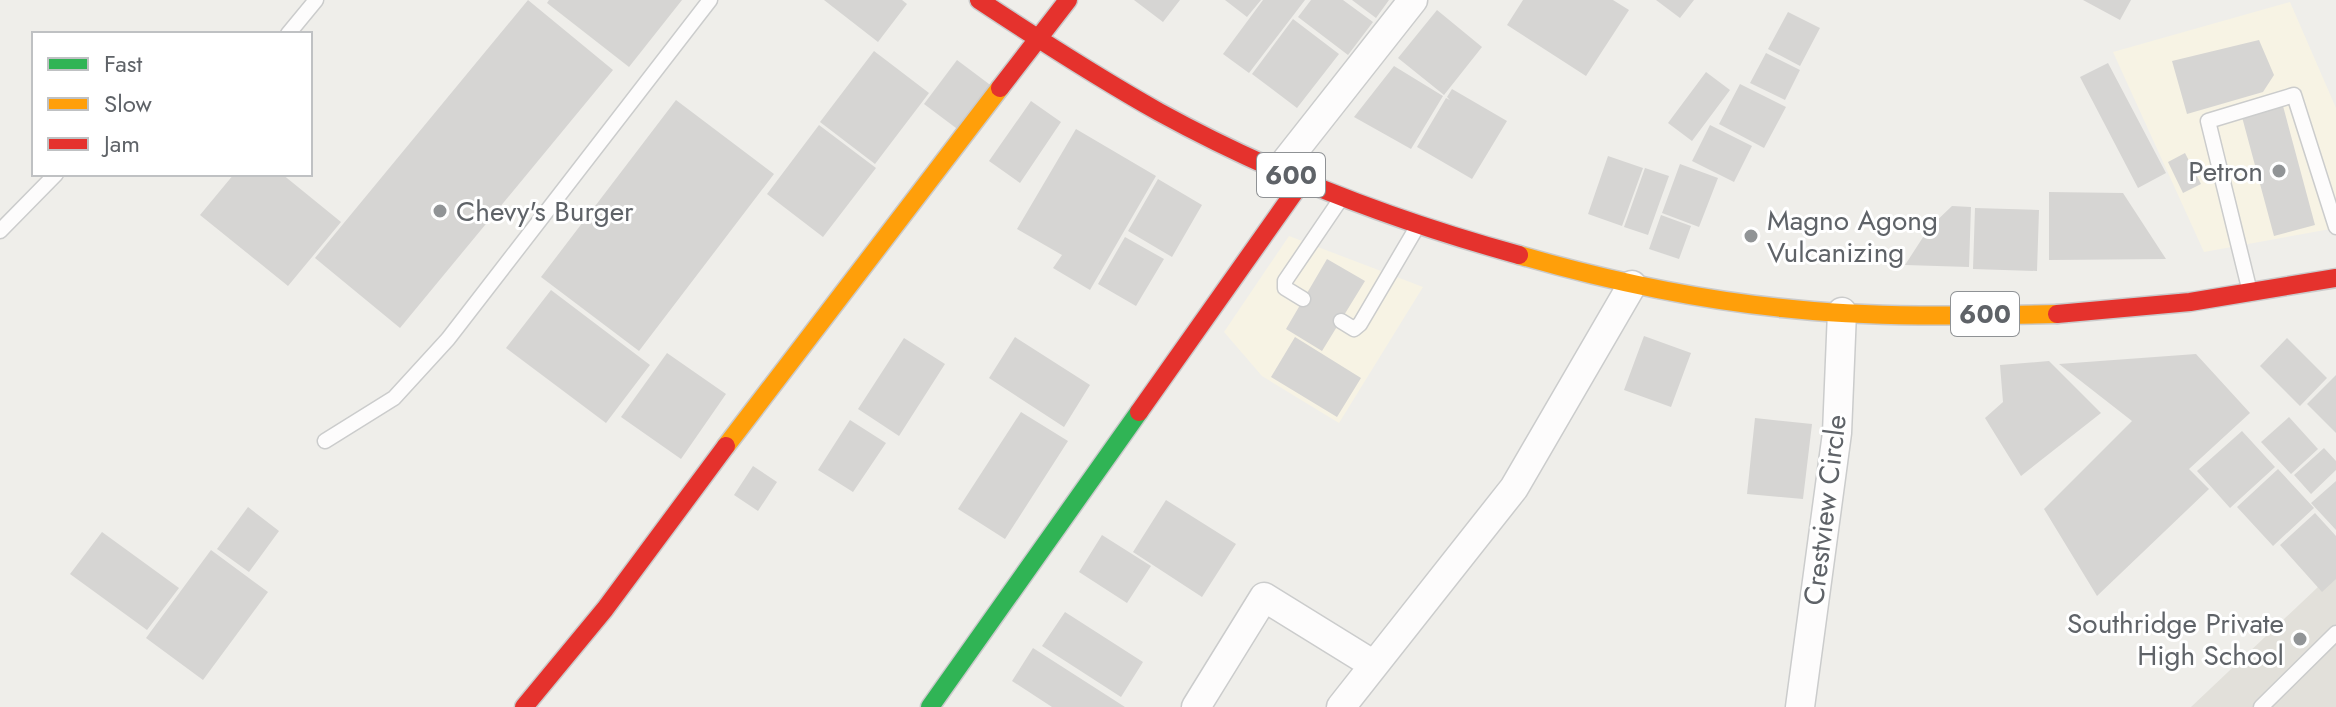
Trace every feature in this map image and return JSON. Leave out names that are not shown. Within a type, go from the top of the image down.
[{"type":"street","name":"600","points":[[979,0],[1037,41],[1157,110],[1291,175],[1419,224],[1632,285],[1780,308],[1842,312],[2045,314],[2103,311],[2250,294],[2336,278]]},
{"type":"street","points":[[524,707],[605,609],[775,380],[1068,0]]},
{"type":"street","points":[[930,707],[1413,0]]},
{"type":"street","points":[[1341,707],[1514,488],[1632,285]]},
{"type":"street","name":"Crestview Circle","points":[[1800,707],[1837,433],[1842,312]]},
{"type":"street","points":[[1196,707],[1264,597],[1374,665]]},
{"type":"lane","points":[[290,32],[316,0]]},
{"type":"lane","points":[[325,441],[394,398],[448,339],[710,0]]},
{"type":"lane","points":[[2250,294],[2208,121],[2294,95],[2336,227]]},
{"type":"lane","points":[[0,231],[54,176]]},
{"type":"lane","points":[[1303,299],[1285,288],[1285,281],[1342,197]]},
{"type":"lane","points":[[1341,321],[1354,329],[1360,324],[1419,224]]},
{"type":"lane","points":[[2261,707],[2336,633]]},
{"type":"shaded area","points":[[2290,2],[2336,108],[2336,228],[2204,252],[2113,52]]},
{"type":"shaded area","points":[[1289,236],[1423,287],[1339,423],[1262,376],[1224,332]]},
{"type":"shaded area","name":"Southridge Private High School","points":[[2336,570],[2336,707],[2191,707]]},
{"type":"building","points":[[528,0],[613,70],[400,328],[315,258]]},
{"type":"building","points":[[549,0],[682,0],[629,67],[547,3]]},
{"type":"building","points":[[824,0],[902,0],[907,4],[878,42]]},
{"type":"building","points":[[1134,0],[1180,0],[1163,22]]},
{"type":"building","points":[[1225,0],[1261,0],[1247,17]]},
{"type":"building","points":[[1263,0],[1305,0],[1249,73],[1223,54]]},
{"type":"building","points":[[1311,0],[1343,0],[1373,22],[1348,55],[1298,17]]},
{"type":"building","points":[[1352,0],[1389,0],[1376,18]]},
{"type":"building","points":[[1523,0],[1613,0],[1629,10],[1586,76],[1507,25]]},
{"type":"building","points":[[1656,0],[1694,0],[1680,18]]},
{"type":"building","points":[[2083,0],[2131,0],[2120,20]]},
{"type":"building","points":[[1437,10],[1482,47],[1444,95],[1398,58]]},
{"type":"building","points":[[1788,12],[1820,28],[1800,66],[1768,49]]},
{"type":"building","points":[[1293,19],[1339,54],[1297,108],[1252,74]]},
{"type":"building","points":[[2259,40],[2274,75],[2263,92],[2187,114],[2172,61]]},
{"type":"building","points":[[874,51],[929,93],[875,164],[820,122]]},
{"type":"building","points":[[1766,53],[1800,70],[1785,100],[1750,83]]},
{"type":"building","points":[[957,60],[997,90],[964,134],[924,104]]},
{"type":"building","points":[[2108,63],[2166,173],[2138,188],[2080,77]]},
{"type":"building","points":[[1394,66],[1443,96],[1411,149],[1354,117]]},
{"type":"building","points":[[1706,72],[1730,90],[1692,141],[1668,123]]},
{"type":"building","points":[[1740,84],[1786,107],[1764,148],[1719,124]]},
{"type":"building","points":[[1452,89],[1507,121],[1472,179],[1417,147],[1446,98],[1450,100],[1447,97]]},
{"type":"building","points":[[676,100],[774,174],[639,351],[541,277]]},
{"type":"building","points":[[1031,101],[1061,122],[1020,183],[989,161]]},
{"type":"building","name":"Petron","points":[[2283,106],[2315,225],[2274,236],[2242,117]]},
{"type":"building","points":[[819,125],[876,168],[823,237],[767,194]]},
{"type":"building","points":[[1710,125],[1752,146],[1734,182],[1692,161]]},
{"type":"building","points":[[1076,129],[1156,176],[1090,290],[1053,268],[1062,255],[1017,229]]},
{"type":"building","points":[[2185,153],[2201,184],[2183,193],[2168,162]]},
{"type":"building","points":[[1608,156],[1643,168],[1622,226],[1588,214]]},
{"type":"building","points":[[1680,164],[1718,178],[1699,227],[1662,213]]},
{"type":"building","points":[[1645,168],[1669,176],[1648,235],[1624,227]]},
{"type":"building","points":[[232,176],[284,176],[341,222],[288,286],[200,215]]},
{"type":"building","points":[[1158,179],[1202,205],[1172,257],[1128,231]]},
{"type":"building","points":[[2049,192],[2123,193],[2166,259],[2049,260]]},
{"type":"building","points":[[1952,206],[1971,207],[1969,267],[1905,265],[1929,228]]},
{"type":"building","points":[[1975,208],[2039,210],[2037,271],[1973,269]]},
{"type":"building","points":[[1661,215],[1691,226],[1679,259],[1649,249]]},
{"type":"building","points":[[1125,237],[1164,259],[1136,306],[1098,284]]},
{"type":"building","points":[[1327,259],[1365,281],[1322,351],[1286,329]]},
{"type":"building","points":[[551,290],[650,365],[606,423],[506,348]]},
{"type":"building","points":[[1644,336],[1691,353],[1671,407],[1624,390]]},
{"type":"building","points":[[1015,337],[1090,385],[1064,427],[989,378]]},
{"type":"building","points":[[1295,337],[1361,378],[1337,417],[1271,377]]},
{"type":"building","points":[[904,338],[945,364],[899,436],[858,409]]},
{"type":"building","points":[[2287,338],[2327,378],[2300,406],[2260,366]]},
{"type":"building","points":[[667,353],[726,394],[681,459],[621,417]]},
{"type":"building","points":[[2196,354],[2250,413],[2189,469],[2209,489],[2097,596],[2044,509],[2132,421],[2059,364]]},
{"type":"building","points":[[2049,361],[2101,413],[2021,476],[1985,418],[2003,402],[2000,365]]},
{"type":"building","points":[[2336,375],[2336,433],[2307,404]]},
{"type":"building","points":[[1021,412],[1068,441],[1005,539],[958,509]]},
{"type":"building","points":[[2289,417],[2318,449],[2291,474],[2261,442]]},
{"type":"building","points":[[1755,418],[1812,424],[1803,499],[1747,494]]},
{"type":"building","points":[[850,420],[886,443],[853,492],[818,470]]},
{"type":"building","points":[[2242,431],[2275,467],[2230,508],[2197,471]]},
{"type":"building","points":[[2324,448],[2336,461],[2336,470],[2311,494],[2294,475]]},
{"type":"building","points":[[753,466],[777,482],[758,511],[734,495]]},
{"type":"building","points":[[2278,469],[2314,508],[2273,546],[2237,507]]},
{"type":"building","points":[[2336,481],[2336,530],[2311,503]]},
{"type":"building","points":[[1166,500],[1236,544],[1202,597],[1133,552]]},
{"type":"building","points":[[248,507],[279,531],[249,572],[217,549]]},
{"type":"building","points":[[2315,513],[2336,536],[2336,579],[2322,592],[2280,545]]},
{"type":"building","points":[[102,532],[179,588],[147,630],[70,574]]},
{"type":"building","points":[[1102,535],[1151,566],[1127,603],[1079,572]]},
{"type":"building","points":[[211,550],[268,592],[203,680],[146,638]]},
{"type":"building","points":[[1065,612],[1143,662],[1121,697],[1042,646]]},
{"type":"building","points":[[1033,648],[1125,707],[1052,707],[1012,681]]},
{"type":"traffic: fast","points":[[930,707],[1139,412]]},
{"type":"traffic: slow","points":[[726,446],[1000,88]]},
{"type":"traffic: slow","points":[[1519,255],[1650,288],[1782,308],[1885,315],[2057,314]]},
{"type":"traffic: jam","points":[[979,0],[1136,99],[1245,156],[1380,211],[1519,255]]},
{"type":"traffic: jam","points":[[1000,88],[1068,0]]},
{"type":"traffic: jam","points":[[1139,412],[1303,180]]},
{"type":"traffic: jam","points":[[2057,314],[2190,302],[2336,278]]},
{"type":"traffic: jam","points":[[524,707],[605,609],[726,446]]},
{"type":"place","name":"Petron","points":[[2279,171]]},
{"type":"place","name":"Chevy's Burger","points":[[440,211]]},
{"type":"place","name":"Magno Agong Vulcanizing","points":[[1751,236]]},
{"type":"place","name":"Southridge Private High School","points":[[2300,639]]}]
